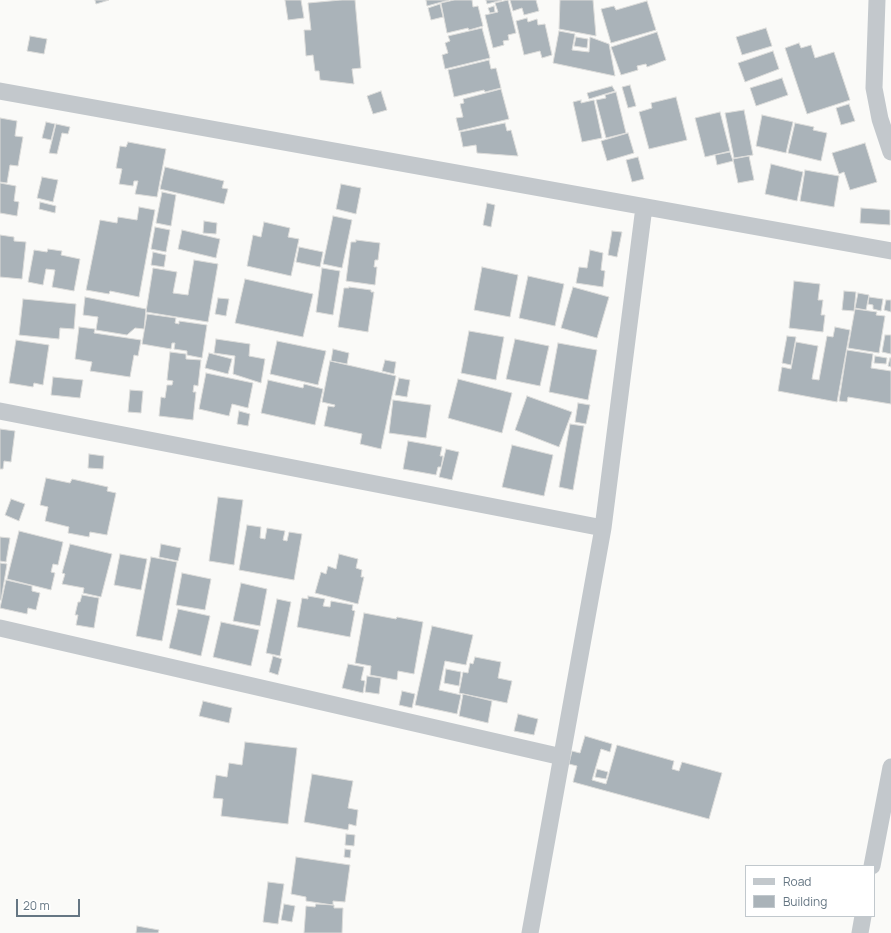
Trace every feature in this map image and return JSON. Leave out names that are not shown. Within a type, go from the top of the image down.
[{"type":"street","points":[[876,0],[874,88],[880,119],[891,152]]},
{"type":"street","points":[[0,91],[891,251]]},
{"type":"street","points":[[530,933],[603,528],[644,207]]},
{"type":"street","points":[[0,411],[603,528]]},
{"type":"street","points":[[0,628],[562,757]]},
{"type":"street","points":[[872,865],[891,767]]},
{"type":"street","points":[[860,933],[863,917]]},
{"type":"building","points":[[95,0],[109,0],[96,4]]},
{"type":"building","points":[[285,0],[301,0],[304,18],[288,20]]},
{"type":"building","points":[[355,0],[361,68],[352,69],[354,84],[320,80],[319,71],[315,71],[313,55],[306,56],[304,30],[311,30],[308,3]]},
{"type":"building","points":[[426,0],[449,0],[427,6]]},
{"type":"building","points":[[454,0],[472,0],[473,7],[478,6],[483,26],[469,30],[468,28],[447,33],[441,3]]},
{"type":"building","points":[[486,0],[502,0],[487,4]]},
{"type":"building","points":[[508,0],[516,33],[508,35],[509,40],[503,41],[504,45],[493,48],[485,15],[498,12],[495,3]]},
{"type":"building","points":[[510,0],[536,0],[539,11],[524,15],[522,8],[513,11]]},
{"type":"building","points":[[560,0],[593,0],[596,36],[559,29]]},
{"type":"building","points":[[647,1],[656,30],[611,43],[601,9],[614,6],[616,10]]},
{"type":"building","points":[[440,4],[443,17],[431,20],[428,8]]},
{"type":"building","points":[[494,6],[495,12],[490,13],[488,8]]},
{"type":"building","points":[[527,18],[528,22],[537,19],[538,25],[545,24],[552,55],[542,58],[540,51],[524,55],[516,21]]},
{"type":"building","points":[[482,28],[490,58],[445,69],[442,55],[448,53],[445,43],[450,41],[448,36]]},
{"type":"building","points":[[766,28],[772,46],[742,55],[736,37]]},
{"type":"building","points":[[559,31],[575,34],[572,50],[589,52],[590,37],[609,44],[615,76],[553,63]]},
{"type":"building","points":[[657,32],[666,60],[647,67],[646,64],[637,66],[638,70],[621,75],[611,47]]},
{"type":"building","points":[[30,36],[47,39],[44,54],[27,51]]},
{"type":"building","points":[[576,37],[588,39],[587,48],[574,46]]},
{"type":"building","points":[[799,43],[801,48],[811,45],[815,58],[834,52],[850,100],[807,114],[785,48]]},
{"type":"building","points":[[773,51],[779,69],[745,82],[738,63]]},
{"type":"building","points":[[489,60],[491,69],[496,68],[501,88],[485,92],[484,90],[454,97],[448,70]]},
{"type":"building","points":[[782,78],[788,95],[756,106],[750,88]]},
{"type":"building","points":[[630,85],[636,106],[628,108],[622,87]]},
{"type":"building","points":[[612,86],[615,91],[589,99],[587,93]]},
{"type":"building","points":[[501,89],[509,119],[459,131],[456,118],[463,117],[460,104],[464,103],[463,99]]},
{"type":"building","points":[[381,91],[387,110],[373,114],[367,96]]},
{"type":"building","points":[[616,92],[626,133],[606,138],[596,100],[606,98],[605,95]]},
{"type":"building","points":[[676,97],[687,140],[649,149],[639,112],[652,108],[651,103]]},
{"type":"building","points":[[581,100],[581,103],[594,100],[602,138],[582,142],[573,102]]},
{"type":"building","points":[[849,104],[855,121],[841,125],[836,108]]},
{"type":"building","points":[[744,110],[753,155],[734,158],[725,113]]},
{"type":"building","points":[[720,112],[730,151],[705,157],[695,118]]},
{"type":"building","points":[[762,115],[793,122],[786,153],[756,146]]},
{"type":"building","points":[[0,118],[17,121],[15,136],[23,137],[18,166],[10,165],[7,183],[0,182]]},
{"type":"building","points":[[46,122],[55,124],[51,140],[42,138]]},
{"type":"building","points":[[505,123],[507,131],[511,130],[518,156],[477,153],[476,145],[463,147],[460,132]]},
{"type":"building","points":[[795,123],[814,127],[813,130],[827,133],[821,161],[788,153]]},
{"type":"building","points":[[56,124],[70,127],[68,134],[62,133],[57,154],[49,153]]},
{"type":"building","points":[[628,133],[634,153],[607,161],[601,141]]},
{"type":"building","points":[[128,142],[166,149],[157,197],[135,194],[138,181],[134,181],[133,186],[119,184],[122,169],[116,168],[120,146],[126,147]]},
{"type":"building","points":[[865,143],[877,182],[850,190],[844,172],[839,174],[832,153]]},
{"type":"building","points":[[730,152],[733,161],[717,165],[715,155]]},
{"type":"building","points":[[749,156],[754,180],[738,183],[733,159]]},
{"type":"building","points":[[638,157],[644,179],[632,182],[626,160]]},
{"type":"building","points":[[771,164],[803,172],[797,201],[765,194]]},
{"type":"building","points":[[165,167],[224,181],[222,188],[228,189],[224,204],[160,189]]},
{"type":"building","points":[[805,170],[839,176],[834,207],[800,201]]},
{"type":"building","points":[[42,177],[58,180],[53,202],[37,198]]},
{"type":"building","points":[[0,183],[16,186],[14,201],[19,202],[17,216],[0,213]]},
{"type":"building","points":[[341,184],[361,188],[356,214],[336,209]]},
{"type":"building","points":[[162,192],[176,195],[171,226],[156,223]]},
{"type":"building","points":[[40,202],[56,206],[55,213],[39,209]]},
{"type":"building","points":[[487,203],[495,205],[491,227],[483,225]]},
{"type":"building","points":[[139,207],[155,210],[139,297],[110,291],[109,294],[86,290],[100,220],[117,223],[118,217],[137,220]]},
{"type":"building","points":[[861,208],[890,210],[890,225],[860,223]]},
{"type":"building","points":[[333,216],[352,220],[342,268],[323,264]]},
{"type":"building","points":[[204,221],[217,223],[216,234],[203,233]]},
{"type":"building","points":[[264,222],[290,228],[288,237],[299,239],[291,276],[247,266],[253,235],[261,237]]},
{"type":"building","points":[[155,227],[170,230],[166,252],[151,249]]},
{"type":"building","points":[[182,230],[220,239],[216,258],[178,249]]},
{"type":"building","points":[[612,231],[622,232],[617,257],[608,255]]},
{"type":"building","points":[[0,235],[14,237],[14,241],[26,242],[22,279],[0,277]]},
{"type":"building","points":[[356,240],[380,243],[378,260],[375,260],[374,267],[377,267],[375,285],[346,281],[351,242],[356,242]]},
{"type":"building","points":[[299,247],[323,252],[320,267],[296,262]]},
{"type":"building","points":[[48,249],[62,251],[61,255],[80,259],[74,291],[52,287],[55,270],[46,269],[43,285],[28,282],[34,250],[47,252]]},
{"type":"building","points":[[590,250],[603,253],[601,270],[605,271],[603,287],[576,283],[579,267],[587,268]]},
{"type":"building","points":[[153,252],[166,255],[164,267],[151,265]]},
{"type":"building","points":[[194,260],[218,264],[208,322],[146,312],[153,268],[177,272],[173,293],[188,295]]},
{"type":"building","points":[[482,267],[518,275],[510,317],[474,310]]},
{"type":"building","points":[[322,268],[340,271],[333,315],[316,312]]},
{"type":"building","points":[[528,276],[564,284],[555,326],[519,318]]},
{"type":"building","points":[[245,279],[313,294],[303,337],[235,323]]},
{"type":"building","points":[[794,281],[820,284],[818,300],[823,300],[821,315],[825,315],[823,332],[789,328]]},
{"type":"building","points":[[349,287],[371,290],[371,292],[374,292],[368,332],[338,327],[344,288]]},
{"type":"building","points":[[573,287],[609,297],[597,338],[561,328]]},
{"type":"building","points":[[844,291],[856,292],[854,311],[842,310]]},
{"type":"building","points":[[858,293],[869,295],[866,310],[855,308]]},
{"type":"building","points":[[85,297],[146,309],[144,329],[135,328],[127,335],[96,330],[98,317],[83,315]]},
{"type":"building","points":[[869,297],[883,299],[881,311],[873,309],[873,305],[868,304]]},
{"type":"building","points":[[218,298],[229,299],[226,316],[215,314]]},
{"type":"building","points":[[23,299],[76,304],[74,329],[60,328],[59,339],[19,335]]},
{"type":"building","points":[[886,300],[891,300],[891,312],[884,310]]},
{"type":"building","points":[[855,309],[877,312],[876,315],[885,316],[879,353],[848,348]]},
{"type":"building","points":[[147,314],[176,318],[175,323],[179,324],[179,321],[207,325],[202,358],[187,355],[187,351],[174,349],[175,343],[172,343],[171,349],[142,344]]},
{"type":"building","points":[[79,327],[95,329],[94,333],[141,340],[138,356],[134,355],[130,377],[90,371],[92,362],[75,359]]},
{"type":"building","points":[[835,327],[850,330],[837,402],[778,391],[782,367],[791,369],[796,342],[818,346],[812,379],[819,380],[827,336],[833,337]]},
{"type":"building","points":[[469,331],[504,337],[496,380],[461,373]]},
{"type":"building","points":[[885,335],[891,335],[891,354],[882,352]]},
{"type":"building","points":[[787,336],[796,337],[791,365],[782,363]]},
{"type":"building","points":[[216,339],[250,344],[249,356],[265,359],[261,383],[233,374],[235,356],[214,353]]},
{"type":"building","points":[[515,339],[549,346],[540,386],[506,379]]},
{"type":"building","points":[[16,340],[49,345],[43,385],[34,383],[33,387],[9,383]]},
{"type":"building","points":[[277,341],[326,351],[318,385],[270,374]]},
{"type":"building","points":[[558,343],[597,350],[588,400],[549,392]]},
{"type":"building","points":[[333,349],[349,353],[347,364],[331,361]]},
{"type":"building","points":[[847,350],[873,354],[871,368],[891,371],[891,404],[848,397],[847,402],[839,401]]},
{"type":"building","points":[[170,352],[186,354],[186,359],[201,360],[198,386],[194,385],[193,392],[196,392],[193,420],[159,416],[161,397],[165,398],[167,385],[172,385],[173,381],[167,380]]},
{"type":"building","points":[[209,353],[232,359],[228,374],[205,368]]},
{"type":"building","points":[[875,356],[887,358],[886,364],[874,363]]},
{"type":"building","points":[[891,358],[891,367],[888,366]]},
{"type":"building","points":[[385,360],[396,362],[394,374],[382,371]]},
{"type":"building","points":[[330,361],[396,376],[381,449],[360,444],[362,434],[324,426],[328,406],[334,407],[335,405],[322,402]]},
{"type":"building","points":[[206,373],[253,383],[248,408],[232,404],[229,416],[199,409]]},
{"type":"building","points":[[53,377],[83,380],[80,398],[51,395]]},
{"type":"building","points":[[399,378],[410,380],[407,397],[395,395]]},
{"type":"building","points":[[458,379],[512,393],[502,433],[448,418]]},
{"type":"building","points":[[268,380],[303,388],[304,384],[323,389],[315,425],[261,413]]},
{"type":"building","points":[[130,390],[143,391],[141,413],[128,412]]},
{"type":"building","points":[[527,396],[572,412],[559,447],[515,430]]},
{"type":"building","points":[[393,400],[431,405],[426,438],[389,433]]},
{"type":"building","points":[[578,403],[590,405],[586,424],[575,422]]},
{"type":"building","points":[[239,411],[250,414],[248,426],[237,424]]},
{"type":"building","points":[[570,424],[584,426],[573,490],[559,487]]},
{"type":"building","points":[[0,429],[15,431],[11,462],[4,461],[3,469],[0,469]]},
{"type":"building","points":[[408,441],[442,447],[440,456],[443,456],[441,467],[438,467],[436,475],[403,469]]},
{"type":"building","points":[[512,445],[553,455],[544,496],[502,487]]},
{"type":"building","points":[[446,449],[459,452],[452,480],[439,477]]},
{"type":"building","points":[[89,454],[104,456],[103,469],[88,468]]},
{"type":"building","points":[[46,478],[70,483],[72,479],[108,487],[107,491],[116,493],[107,535],[90,532],[89,537],[68,533],[69,527],[45,521],[48,507],[40,505]]},
{"type":"building","points":[[218,497],[243,500],[234,565],[209,561]]},
{"type":"building","points":[[11,499],[25,504],[19,521],[5,515]]},
{"type":"building","points":[[247,525],[261,527],[260,538],[265,539],[267,528],[285,531],[283,540],[287,541],[289,532],[302,534],[294,580],[239,570]]},
{"type":"building","points":[[19,531],[63,542],[58,565],[53,564],[51,572],[55,573],[51,590],[7,579]]},
{"type":"building","points":[[0,537],[10,538],[6,562],[0,561]]},
{"type":"building","points":[[70,544],[112,554],[101,597],[83,593],[84,588],[62,584],[65,574],[62,573]]},
{"type":"building","points":[[161,544],[181,548],[178,561],[159,557]]},
{"type":"building","points":[[120,554],[147,559],[141,590],[114,585]]},
{"type":"building","points":[[339,554],[358,559],[356,568],[362,570],[361,577],[364,577],[358,604],[315,593],[321,572],[326,574],[328,566],[336,569]]},
{"type":"building","points":[[151,557],[177,562],[162,641],[136,636]]},
{"type":"building","points":[[0,563],[7,564],[1,600],[0,600]]},
{"type":"building","points":[[182,573],[211,579],[205,610],[176,605]]},
{"type":"building","points":[[6,580],[32,586],[32,591],[40,593],[36,610],[28,608],[27,614],[0,608]]},
{"type":"building","points":[[241,583],[267,589],[260,626],[233,621]]},
{"type":"building","points":[[82,595],[99,598],[94,628],[76,625],[78,615],[75,615],[78,602],[80,602]]},
{"type":"building","points":[[308,596],[325,599],[323,606],[330,607],[331,601],[353,605],[352,610],[355,611],[350,637],[297,627],[302,598],[308,599]]},
{"type":"building","points":[[277,599],[291,602],[280,656],[266,653]]},
{"type":"building","points":[[178,609],[210,616],[201,656],[169,648]]},
{"type":"building","points":[[364,613],[423,622],[414,674],[398,671],[397,680],[370,675],[371,666],[355,663]]},
{"type":"building","points":[[221,622],[259,630],[251,666],[213,657]]},
{"type":"building","points":[[432,626],[473,635],[466,665],[445,661],[439,690],[461,695],[457,714],[415,705]]},
{"type":"building","points":[[273,656],[282,659],[278,675],[269,672]]},
{"type":"building","points":[[475,657],[501,662],[498,678],[512,681],[507,703],[459,693],[463,672],[468,673],[470,663],[473,664]]},
{"type":"building","points":[[348,664],[364,667],[361,680],[365,681],[363,693],[342,688]]},
{"type":"building","points":[[446,669],[461,672],[459,686],[444,683]]},
{"type":"building","points":[[367,676],[381,678],[379,694],[365,692]]},
{"type":"building","points":[[402,691],[415,694],[412,708],[399,705]]},
{"type":"building","points":[[463,694],[492,701],[488,723],[459,716]]},
{"type":"building","points":[[203,701],[232,708],[229,723],[199,716]]},
{"type":"building","points":[[518,714],[538,719],[534,735],[514,731]]},
{"type":"building","points":[[585,736],[612,744],[610,752],[601,749],[592,780],[606,784],[617,745],[674,761],[672,769],[679,771],[682,762],[722,773],[709,819],[573,782],[577,766],[569,764],[572,751],[580,753]]},
{"type":"building","points":[[245,742],[297,748],[288,824],[221,816],[223,799],[213,798],[216,775],[227,777],[229,763],[242,765]]},
{"type":"building","points":[[597,769],[608,772],[606,779],[595,777]]},
{"type":"building","points":[[312,774],[353,781],[348,808],[358,810],[356,826],[349,824],[348,830],[304,822]]},
{"type":"building","points":[[346,834],[355,835],[354,846],[345,845]]},
{"type":"building","points":[[345,849],[351,850],[350,858],[344,857]]},
{"type":"building","points":[[296,857],[350,865],[345,902],[333,901],[333,905],[306,901],[306,897],[291,894]]},
{"type":"building","points":[[268,882],[284,884],[278,924],[263,922]]},
{"type":"building","points":[[284,904],[295,906],[292,922],[281,920]]},
{"type":"building","points":[[316,904],[334,905],[334,908],[343,908],[342,933],[304,933],[306,906],[315,907]]},
{"type":"building","points":[[137,926],[159,930],[158,933],[136,933]]}]
